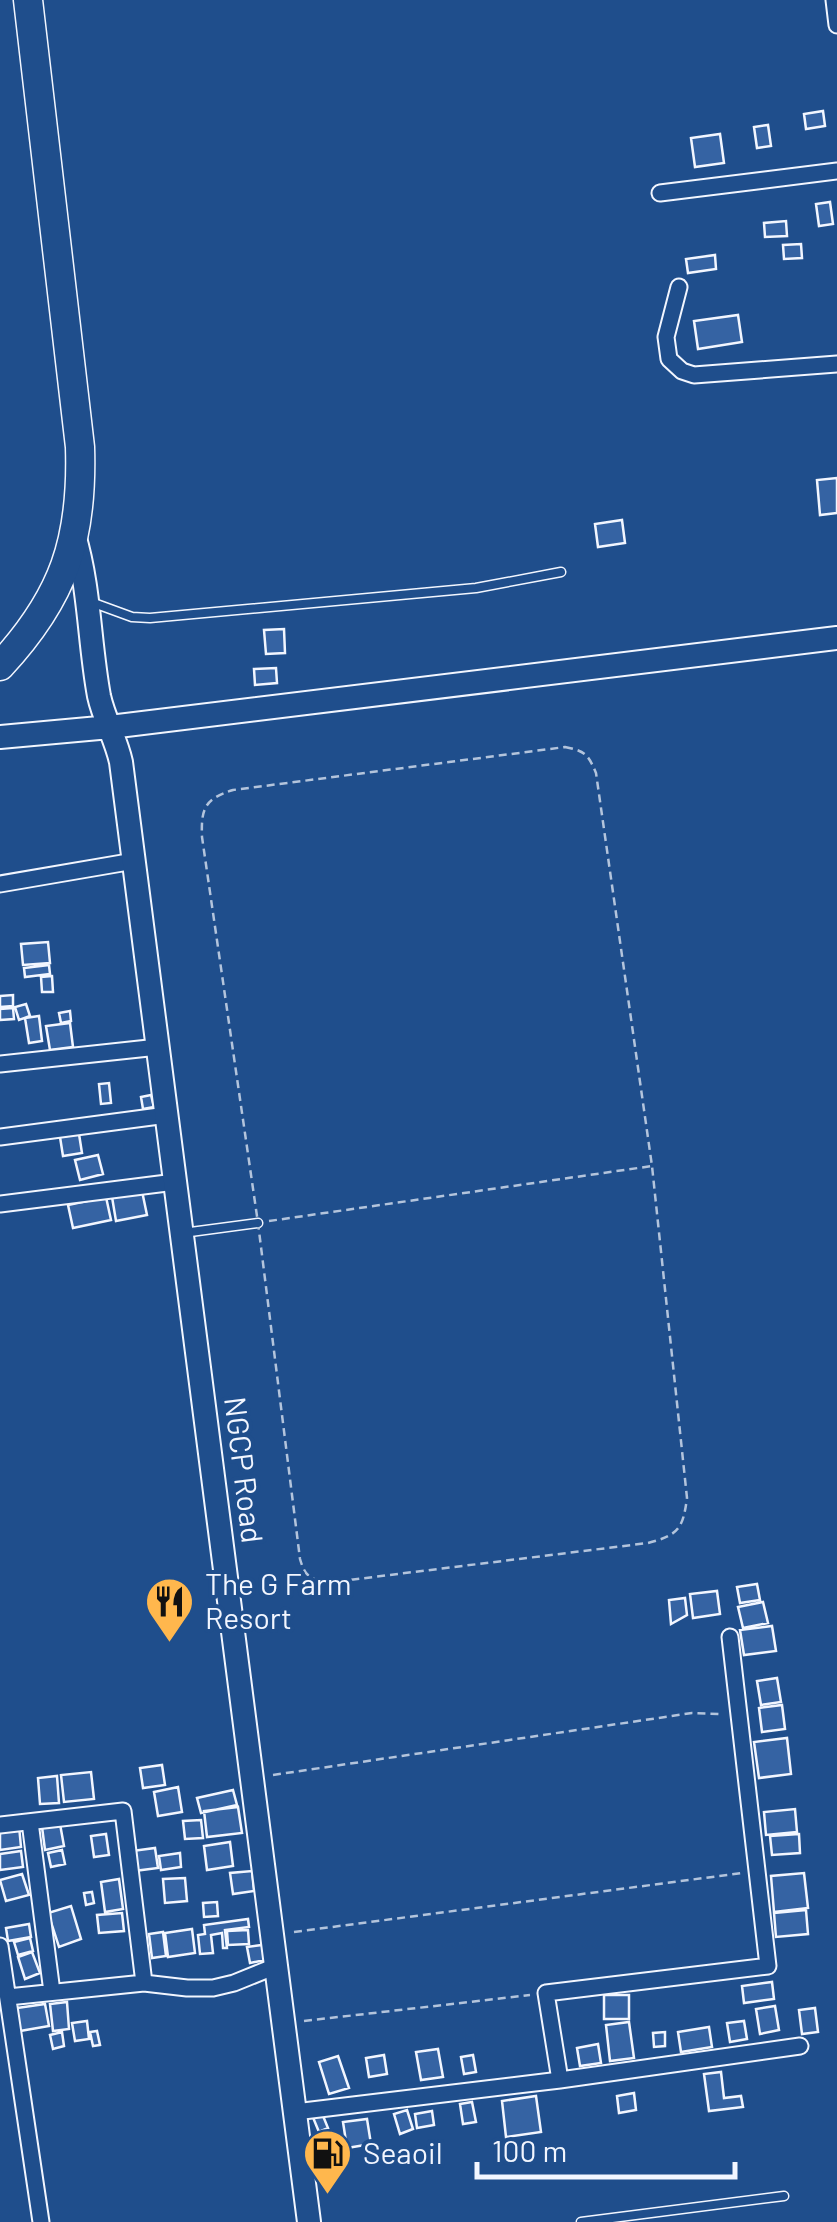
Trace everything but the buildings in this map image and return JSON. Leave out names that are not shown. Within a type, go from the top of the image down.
[{"type":"highway","points":[[0,666],[20,645],[64,572],[81,490],[80,447],[28,0]]},
{"type":"main road","name":"NGCP Road","points":[[74,535],[88,601],[98,691],[121,762],[310,2222]]},
{"type":"main road","points":[[0,738],[837,638]]},
{"type":"street","points":[[834,0],[837,25]]},
{"type":"street","points":[[660,192],[837,170]]},
{"type":"street","points":[[679,287],[666,337],[668,360],[682,371],[694,375],[837,364]]},
{"type":"street","points":[[0,884],[134,861]]},
{"type":"street","points":[[0,1064],[158,1047]]},
{"type":"street","points":[[0,1137],[167,1115]]},
{"type":"street","points":[[0,1204],[175,1182]]},
{"type":"street","points":[[560,2080],[546,1993],[768,1966],[730,1637]]},
{"type":"street","points":[[0,1825],[123,1811],[144,1983]]},
{"type":"street","points":[[30,1822],[52,1992]]},
{"type":"street","points":[[0,1946],[42,2222]]},
{"type":"street","points":[[8,1997],[144,1983],[213,1988],[276,1966]]},
{"type":"street","points":[[295,2112],[800,2046]]},
{"type":"lane","points":[[88,601],[132,617],[150,618],[476,588],[561,572]]},
{"type":"lane","points":[[182,1234],[258,1223]]},
{"type":"lane","points":[[581,2222],[784,2196]]},
{"type":"path","points":[[553,748],[582,750],[596,773],[652,1166],[687,1498],[680,1528],[668,1538],[648,1543],[332,1582],[313,1580],[300,1559],[258,1223],[202,837],[207,804],[216,795],[233,790],[553,748]]},
{"type":"path","points":[[258,1223],[652,1166]]},
{"type":"path","points":[[252,1778],[692,1713],[727,1715],[741,1722]]},
{"type":"path","points":[[272,1935],[758,1871]]},
{"type":"path","points":[[284,2023],[546,1993]]},
{"type":"place","name":"The G Farm Resort","points":[[170,1644]]},
{"type":"place","name":"Seaoil","points":[[328,2196]]}]
